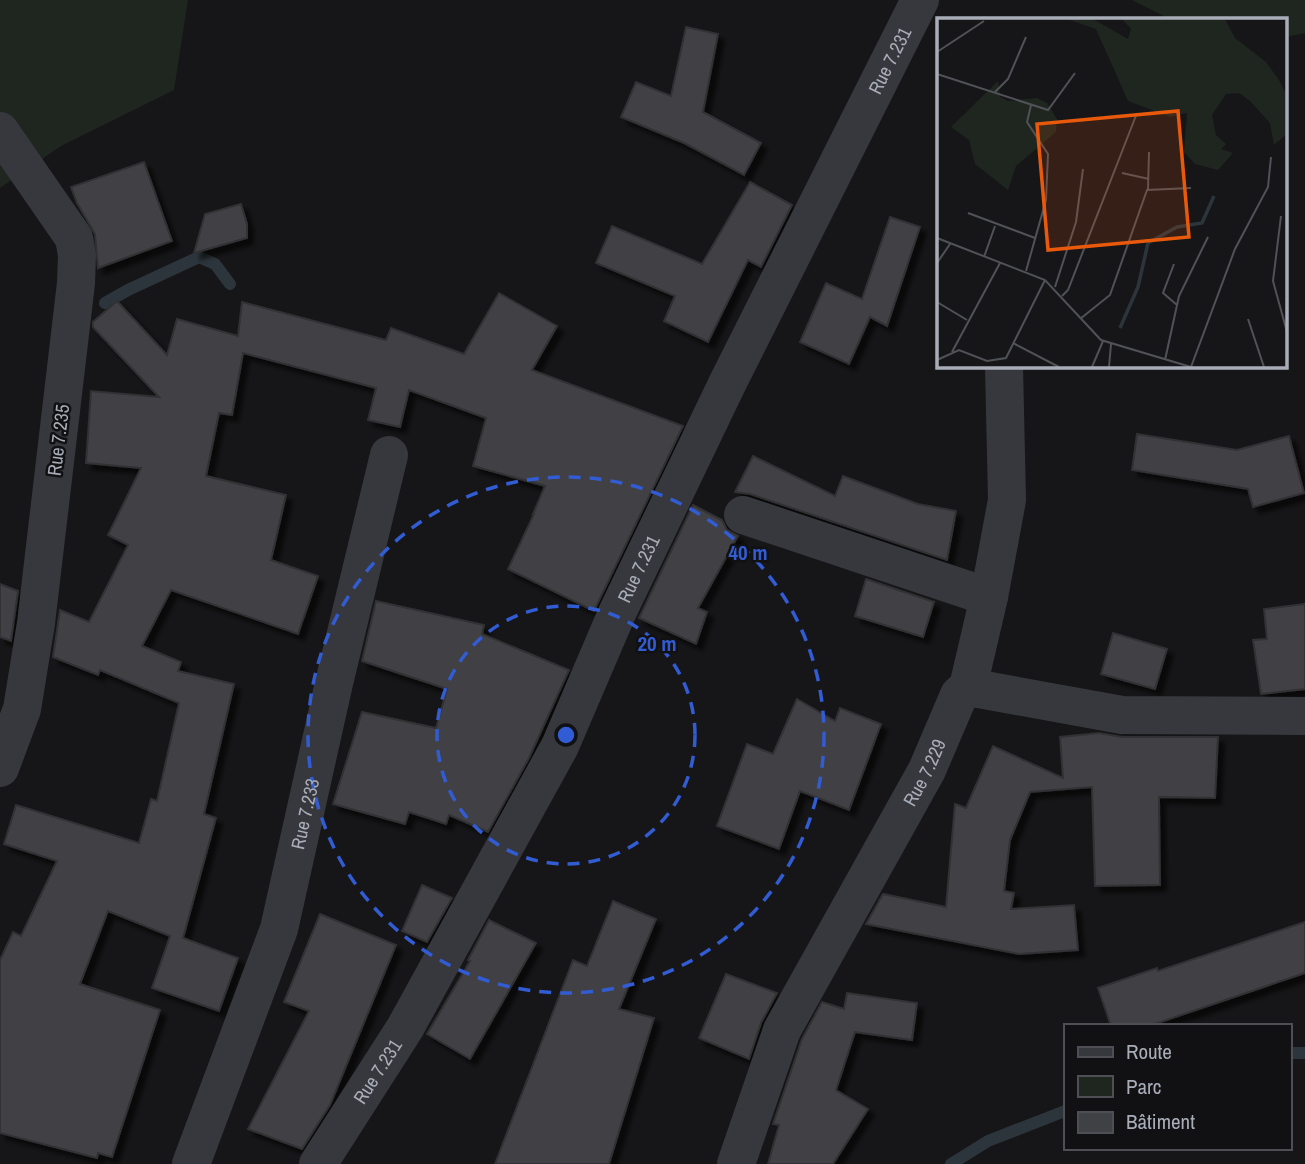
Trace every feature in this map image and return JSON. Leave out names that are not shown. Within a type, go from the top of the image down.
[{"type":"street","name":"Rue 7.231","points":[[318,1164],[405,1028],[560,746],[617,613],[728,382],[920,0]]},
{"type":"street","name":"Rue 7.235","points":[[0,131],[74,238],[77,255],[76,283],[36,623],[22,709],[0,768]]},
{"type":"street","name":"Rue 7.229","points":[[736,1164],[782,1030],[928,770],[958,695],[968,687],[989,597],[1007,500],[1004,368]]},
{"type":"street","name":"Rue 7.233","points":[[191,1164],[279,929],[389,455]]},
{"type":"street","points":[[743,515],[989,597]]},
{"type":"street","points":[[968,687],[1122,715],[1305,716]]},
{"type":"green space","points":[[0,0],[188,0],[174,90],[61,146],[0,188]]},
{"type":"green space","points":[[1132,0],[1305,0],[1305,33],[1288,37],[1288,18],[1168,18]]},
{"type":"building","points":[[686,27],[718,34],[703,112],[761,143],[744,175],[684,143],[621,117],[636,82],[671,96]]},
{"type":"building","points":[[144,162],[172,241],[98,268],[95,234],[71,187]]},
{"type":"building","points":[[750,182],[792,205],[761,267],[748,260],[708,342],[664,321],[675,296],[596,263],[612,226],[702,264]]},
{"type":"building","points":[[241,204],[247,224],[247,238],[194,253],[205,214]]},
{"type":"building","points":[[890,217],[920,227],[887,326],[870,317],[849,364],[800,342],[826,283],[862,299]]},
{"type":"building","points":[[499,293],[557,326],[532,370],[683,426],[594,611],[508,569],[545,486],[473,466],[486,418],[409,390],[400,427],[368,420],[376,388],[243,353],[232,415],[219,413],[206,476],[286,495],[271,560],[318,576],[298,634],[171,590],[142,646],[181,662],[178,671],[234,684],[204,814],[216,818],[183,938],[238,958],[219,1011],[152,988],[170,936],[108,911],[80,984],[160,1010],[112,1157],[98,1153],[97,1158],[0,1133],[0,960],[13,932],[21,936],[57,861],[4,844],[16,805],[139,843],[151,799],[157,801],[179,703],[100,670],[98,675],[53,657],[60,610],[89,622],[128,545],[108,535],[141,468],[86,463],[91,391],[159,397],[93,327],[93,322],[117,301],[167,355],[177,319],[238,336],[242,302],[386,340],[391,328],[464,354]]},
{"type":"building","points":[[1137,434],[1237,450],[1289,436],[1304,493],[1253,507],[1248,489],[1132,470]]},
{"type":"building","points":[[753,456],[835,496],[843,476],[918,504],[956,511],[947,560],[750,494],[735,492]]},
{"type":"building","points":[[693,505],[722,520],[727,530],[738,536],[698,608],[707,612],[696,644],[639,618]]},
{"type":"building","points":[[866,579],[934,602],[923,637],[855,616]]},
{"type":"building","points":[[0,584],[18,591],[11,641],[0,637]]},
{"type":"building","points":[[376,601],[484,625],[482,634],[569,670],[529,758],[488,832],[449,815],[446,824],[409,812],[405,824],[333,804],[362,712],[436,728],[447,689],[362,661]]},
{"type":"building","points":[[1305,604],[1305,689],[1261,694],[1253,640],[1267,639],[1264,609]]},
{"type":"building","points":[[1113,633],[1167,649],[1155,689],[1101,674]]},
{"type":"building","points":[[797,699],[835,721],[840,708],[881,724],[849,810],[800,791],[779,849],[717,826],[747,744],[773,754]]},
{"type":"building","points":[[1099,733],[1122,737],[1218,737],[1215,798],[1159,797],[1160,885],[1095,886],[1092,787],[1030,792],[1010,840],[1004,891],[1014,893],[1011,909],[1074,905],[1078,950],[1019,954],[866,924],[883,894],[946,907],[955,804],[966,808],[993,746],[1063,778],[1060,737]]},
{"type":"building","points":[[422,885],[452,898],[427,942],[402,931]]},
{"type":"building","points":[[613,901],[656,919],[619,1009],[654,1018],[609,1164],[495,1164],[573,960],[587,966]]},
{"type":"building","points":[[320,914],[396,945],[330,1105],[302,1149],[248,1129],[309,1011],[284,1002]]},
{"type":"building","points":[[489,920],[536,943],[470,1059],[427,1034],[470,961],[468,960]]},
{"type":"building","points":[[1305,922],[1305,973],[1155,1024],[1110,1024],[1098,988],[1157,968],[1158,971]]},
{"type":"building","points":[[726,974],[777,993],[761,1023],[749,1059],[699,1038]]},
{"type":"building","points":[[847,993],[917,1003],[912,1040],[855,1032],[836,1090],[868,1109],[833,1164],[768,1164],[779,1125],[773,1124],[802,1039],[822,1002],[844,1009]]},
{"type":"waterway","points":[[105,303],[199,257],[215,264],[230,284]]},
{"type":"waterway","points":[[1291,1053],[1305,1053]]},
{"type":"waterway","points":[[951,1164],[988,1141],[1064,1111]]}]
